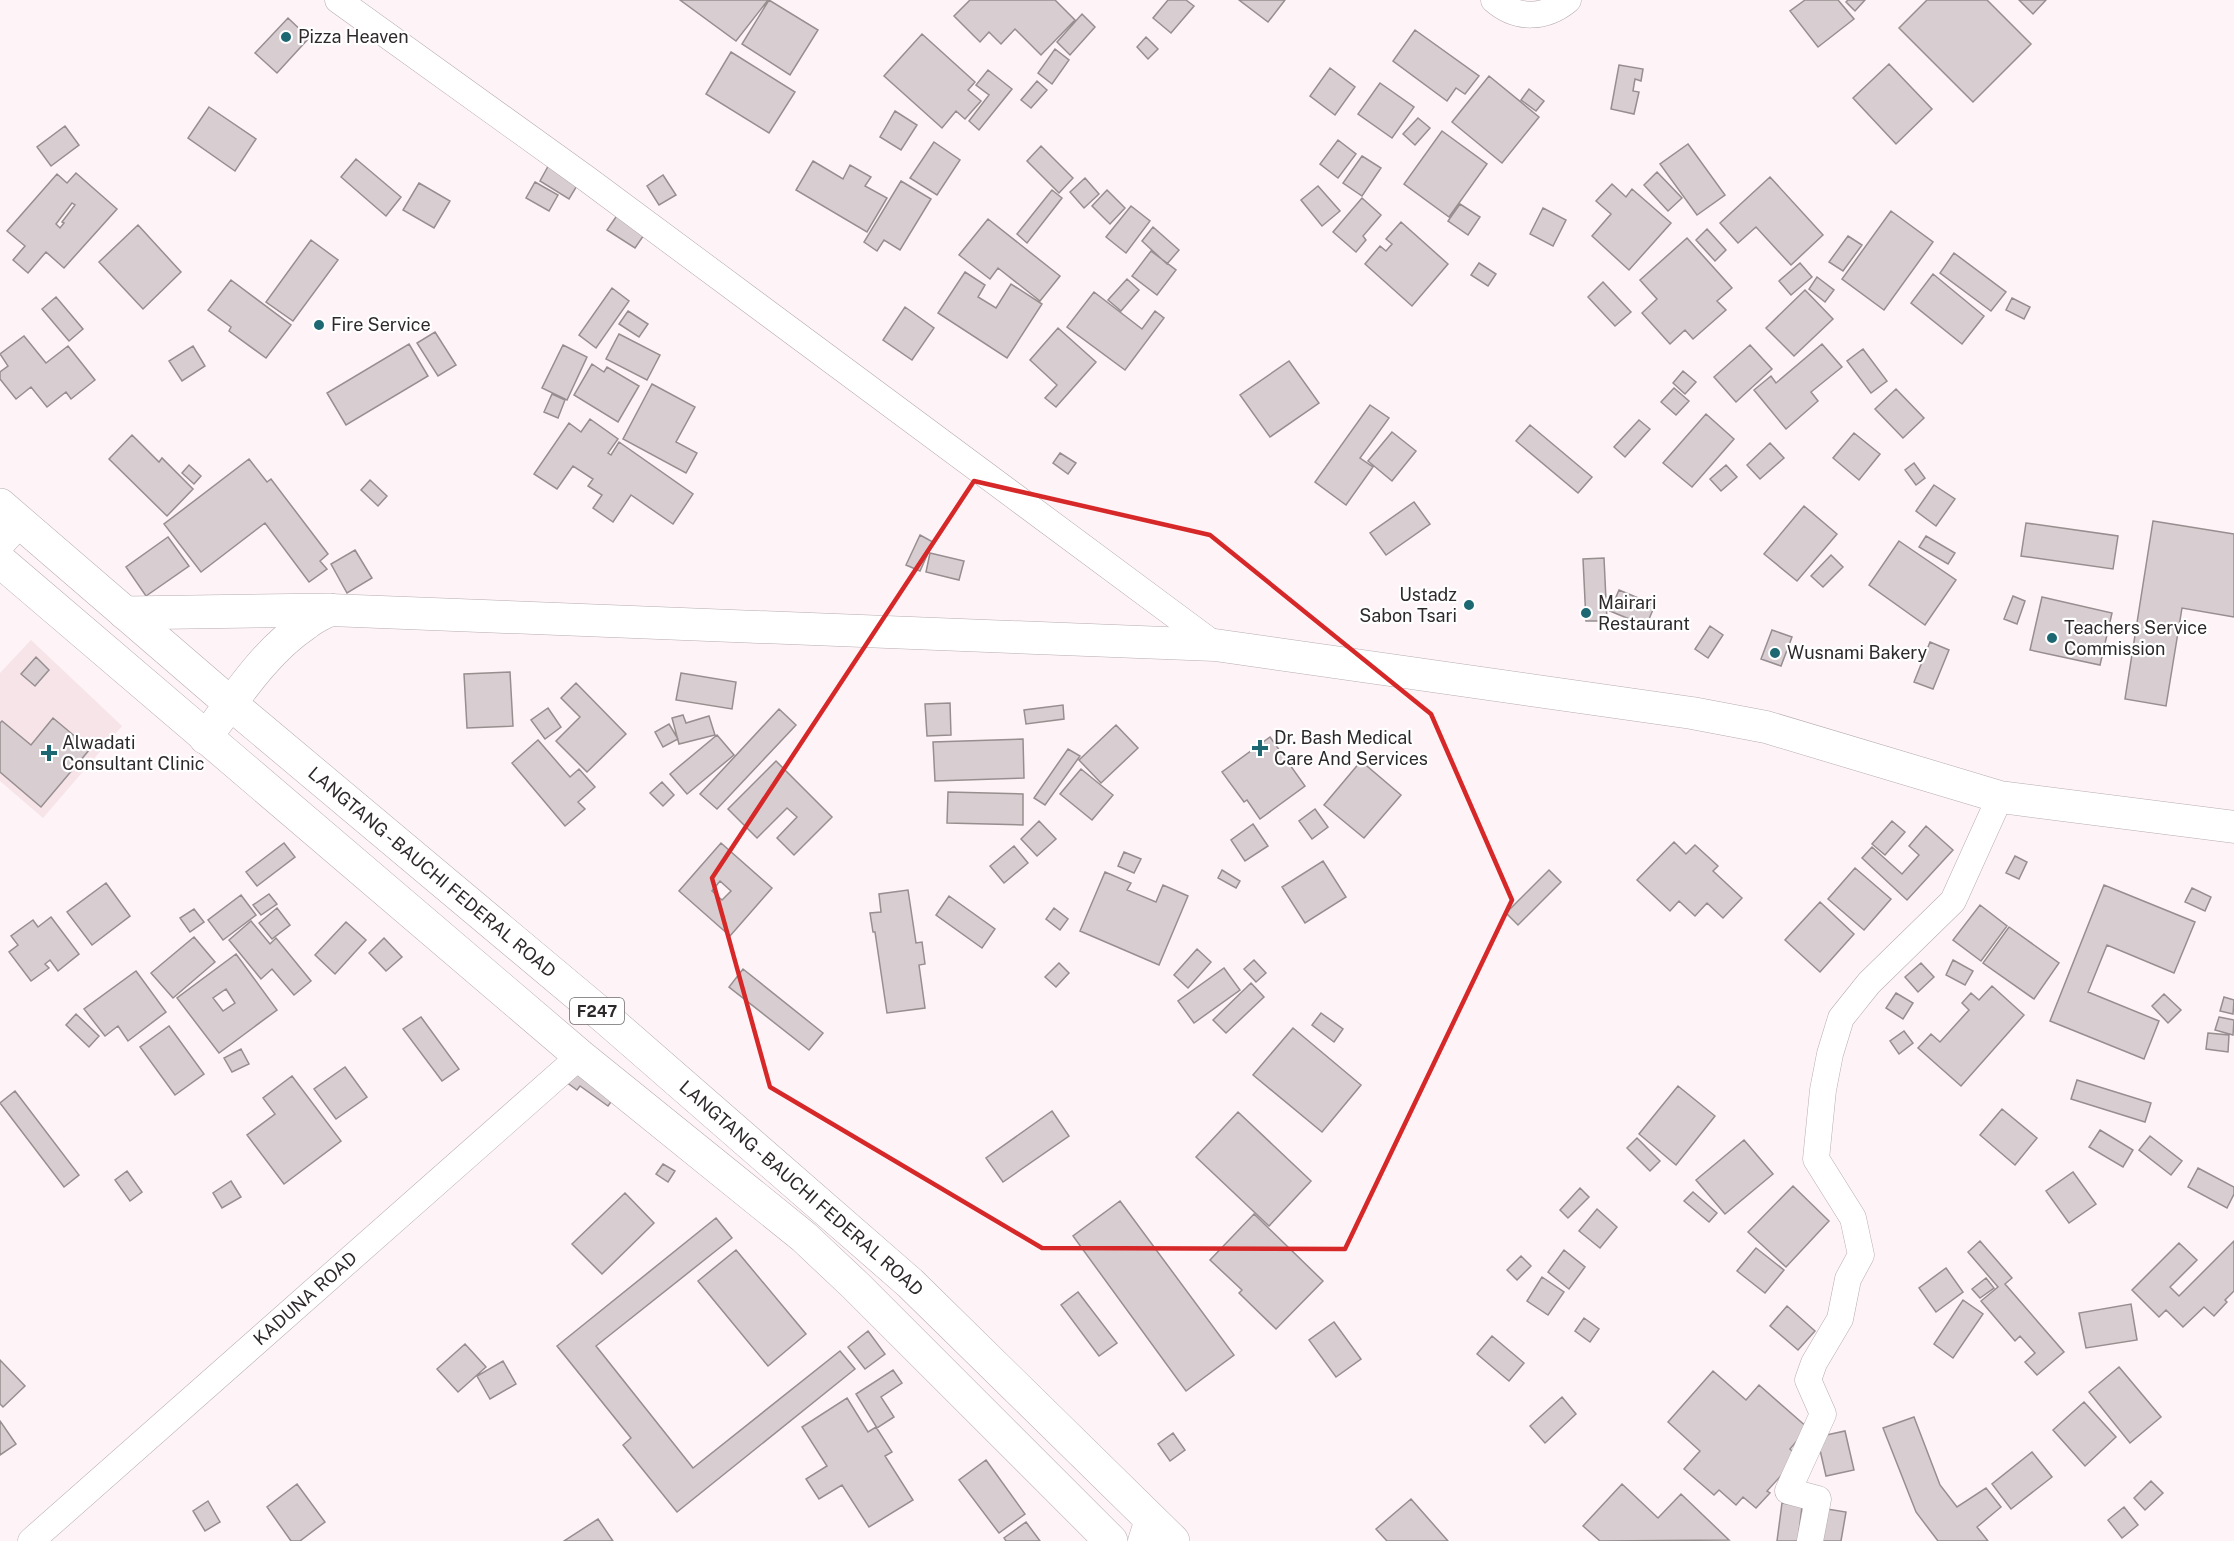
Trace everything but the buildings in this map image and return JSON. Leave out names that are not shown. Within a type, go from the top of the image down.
[{"type":"main road","name":"LANGTANG - BAUCHI FEDERAL ROAD","points":[[7,524],[125,613],[606,1019],[910,1282],[1145,1529],[1173,1541]]},
{"type":"main road","name":"LANGTANG - BAUCHI FEDERAL ROAD","points":[[0,561],[580,1056],[804,1237],[856,1286],[1103,1538]]},
{"type":"main road","points":[[125,613],[330,610]]},
{"type":"street","points":[[338,0],[597,186],[1215,645]]},
{"type":"street","points":[[1494,0],[1521,16],[1544,14],[1568,0]]},
{"type":"street","points":[[205,738],[285,640],[306,623],[330,610],[1215,645],[1692,713],[1766,727],[2000,797],[2234,827]]},
{"type":"street","points":[[1810,1541],[1818,1499],[1788,1491],[1823,1414],[1808,1380],[1814,1363],[1840,1319],[1848,1279],[1861,1255],[1853,1218],[1816,1159],[1823,1090],[1830,1054],[1841,1018],[1869,983],[1953,901],[2000,797]]},
{"type":"street","name":"KADUNA ROAD","points":[[32,1541],[580,1056]]},
{"type":"highlighted area","points":[[974,481],[1210,535],[1431,714],[1512,900],[1345,1249],[1042,1248],[770,1087],[712,878]]},
{"type":"shaded area","name":"Alwadati Consultant Clinic","points":[[31,640],[122,726],[43,818],[0,781],[0,673]]},
{"type":"place","name":"Pizza Heaven","points":[[286,37]]},
{"type":"place","name":"Fire Service","points":[[319,325]]},
{"type":"place","name":"Ustadz Sabon Tsari","points":[[1469,605]]},
{"type":"place","name":"Mairari Restaurant","points":[[1586,613]]},
{"type":"place","name":"Teachers Service Commission","points":[[2052,638]]},
{"type":"place","name":"Wusnami Bakery","points":[[1775,653]]},
{"type":"place","name":"Dr. Bash Medical Care And Services","points":[[1260,748]]},
{"type":"place","name":"Alwadati Consultant Clinic","points":[[49,753]]}]
